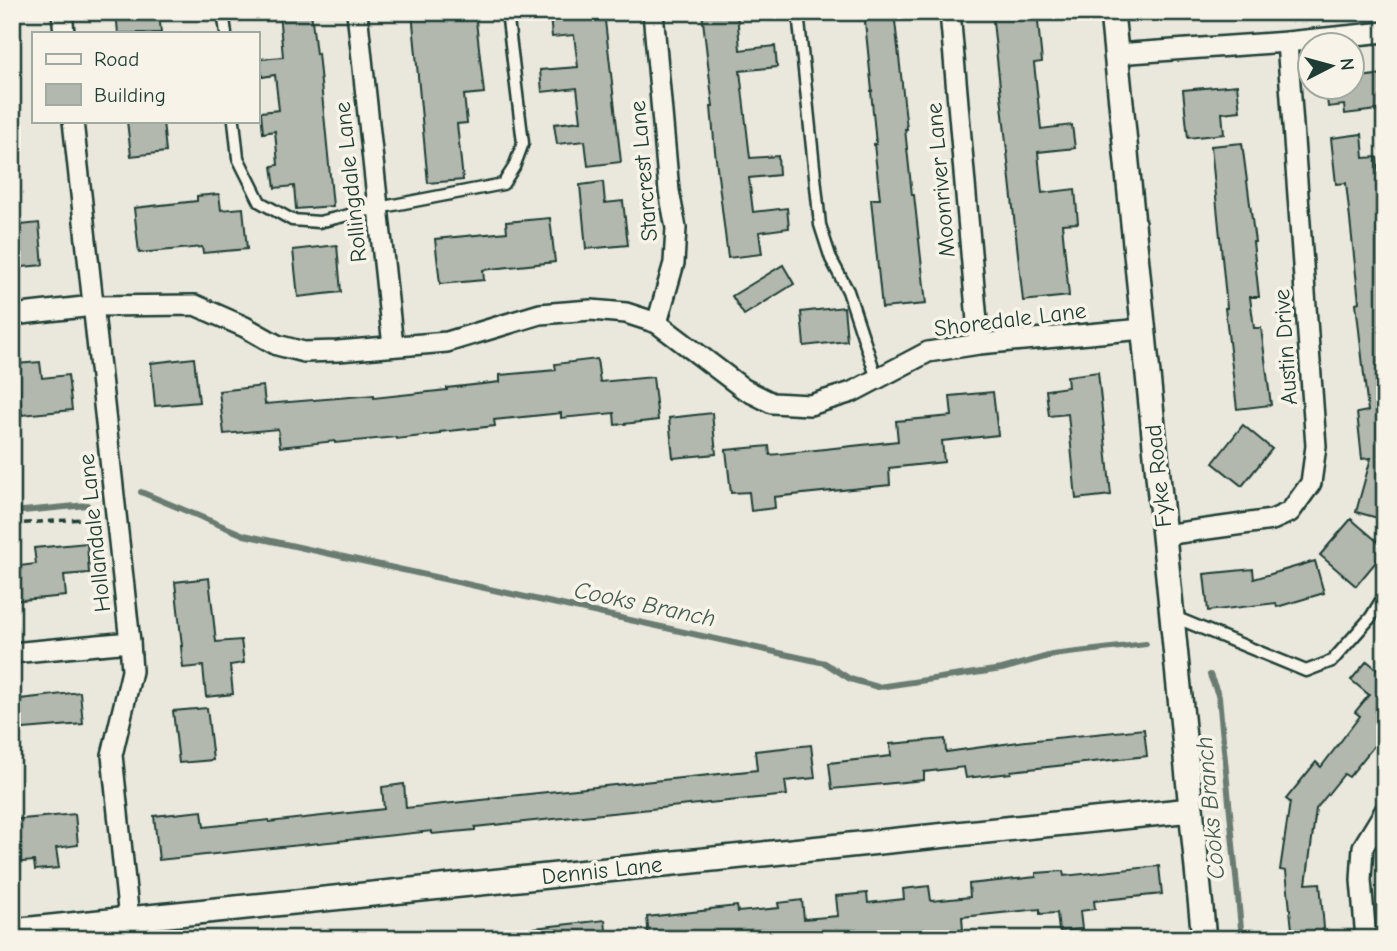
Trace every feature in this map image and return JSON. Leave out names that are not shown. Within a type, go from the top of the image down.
[{"type":"street","points":[[62,12],[64,32]]},
{"type":"street","name":"Rollingdale Lane","points":[[357,12],[393,346]]},
{"type":"street","name":"Starcrest Lane","points":[[653,12],[669,191],[676,228],[674,263],[657,323]]},
{"type":"street","name":"Moonriver Lane","points":[[950,12],[979,344]]},
{"type":"street","name":"Fyke Road","points":[[1112,12],[1203,939]]},
{"type":"street","points":[[1116,54],[1385,32]]},
{"type":"street","name":"Austin Drive","points":[[1164,535],[1272,520],[1290,512],[1311,484],[1316,446],[1287,42]]},
{"type":"street","name":"Hollandale Lane","points":[[73,122],[130,642],[132,671],[112,755],[130,929]]},
{"type":"street","name":"Shoredale Lane","points":[[12,315],[93,306],[195,304],[277,345],[304,352],[447,342],[540,314],[591,310],[626,313],[657,323],[744,388],[772,403],[810,405],[852,392],[928,352],[979,344],[1143,329]]},
{"type":"street","points":[[12,653],[130,642]]},
{"type":"street","name":"Dennis Lane","points":[[12,931],[130,929],[1191,810]]},
{"type":"street","points":[[1366,939],[1361,880],[1363,847],[1385,811]]},
{"type":"lane","points":[[223,12],[226,32]]},
{"type":"lane","points":[[234,122],[238,158],[260,202],[292,220],[319,222],[502,184],[514,167],[523,143],[507,12]]},
{"type":"lane","points":[[798,12],[820,225],[831,259],[848,291],[877,379]]},
{"type":"lane","points":[[1172,616],[1306,671],[1332,662],[1371,617],[1385,594]]},
{"type":"path","points":[[12,524],[116,517]]},
{"type":"building","points":[[116,12],[159,12],[161,32],[118,32]]},
{"type":"building","points":[[279,12],[311,12],[316,54],[318,53],[333,206],[296,209],[294,186],[275,188],[272,166],[278,165],[275,131],[263,133],[261,112],[279,110],[275,75],[262,77],[260,59],[283,57]]},
{"type":"building","points":[[412,12],[475,12],[484,93],[464,95],[467,123],[457,124],[463,180],[428,183]]},
{"type":"building","points":[[604,12],[621,162],[588,166],[585,141],[557,144],[554,124],[581,121],[577,88],[542,92],[540,70],[578,67],[574,35],[552,37],[550,15]]},
{"type":"building","points":[[702,12],[737,12],[740,50],[775,46],[777,67],[740,71],[750,158],[778,156],[779,175],[749,178],[753,212],[787,208],[789,228],[759,232],[762,254],[728,258]]},
{"type":"building","points":[[864,12],[894,12],[926,304],[882,308],[871,199],[880,199]]},
{"type":"building","points":[[992,12],[1037,12],[1042,62],[1034,63],[1041,129],[1072,125],[1075,148],[1038,152],[1042,193],[1075,189],[1078,223],[1062,224],[1069,296],[1023,301]]},
{"type":"building","points":[[1385,74],[1385,109],[1345,114],[1344,105],[1328,107],[1327,102],[1366,102],[1366,76]]},
{"type":"building","points":[[1237,85],[1240,111],[1222,113],[1224,134],[1188,138],[1183,90]]},
{"type":"building","points":[[127,122],[163,122],[166,152],[131,156]]},
{"type":"building","points":[[1362,134],[1364,158],[1377,157],[1380,191],[1384,191],[1385,202],[1385,520],[1356,512],[1371,458],[1362,459],[1357,413],[1368,411],[1346,183],[1336,184],[1331,138]]},
{"type":"building","points":[[1242,143],[1259,297],[1250,297],[1254,328],[1261,328],[1271,405],[1237,409],[1211,146]]},
{"type":"building","points":[[603,182],[605,203],[623,201],[628,245],[586,249],[580,185]]},
{"type":"building","points":[[219,194],[221,210],[243,208],[247,249],[203,253],[202,247],[139,253],[134,208],[197,201],[197,196]]},
{"type":"building","points":[[550,218],[555,262],[483,270],[484,280],[440,284],[435,239],[507,232],[506,222]]},
{"type":"building","points":[[39,223],[43,265],[12,268],[12,226]]},
{"type":"building","points":[[337,245],[341,292],[298,297],[293,250]]},
{"type":"building","points":[[783,265],[794,284],[744,315],[732,296]]},
{"type":"building","points":[[844,307],[847,341],[804,346],[801,312]]},
{"type":"building","points":[[194,358],[199,402],[155,406],[151,363]]},
{"type":"building","points":[[597,359],[600,382],[653,377],[658,420],[615,425],[614,413],[561,418],[561,413],[494,420],[495,426],[440,434],[280,447],[278,429],[224,434],[219,391],[263,386],[265,404],[374,395],[374,398],[500,382],[500,375],[556,370],[555,364]]},
{"type":"building","points":[[40,362],[42,378],[68,375],[72,410],[22,415],[16,364]]},
{"type":"building","points":[[1098,372],[1111,495],[1076,499],[1068,414],[1049,416],[1046,390],[1068,387],[1067,376]]},
{"type":"building","points":[[993,392],[998,435],[942,441],[944,462],[889,468],[890,485],[774,497],[775,508],[751,511],[749,492],[731,493],[726,450],[769,446],[770,455],[898,441],[896,421],[952,416],[950,396]]},
{"type":"building","points":[[712,413],[716,454],[673,458],[669,418]]},
{"type":"building","points":[[1243,425],[1272,449],[1242,486],[1213,463]]},
{"type":"building","points":[[1351,519],[1385,548],[1356,586],[1320,555]]},
{"type":"building","points":[[87,543],[89,573],[64,575],[66,596],[12,601],[12,567],[36,564],[34,548]]},
{"type":"building","points":[[1315,561],[1324,593],[1277,607],[1276,603],[1208,611],[1204,574],[1253,569],[1254,579]]},
{"type":"building","points":[[209,578],[216,642],[241,640],[244,663],[230,665],[233,694],[206,697],[203,666],[183,668],[175,582]]},
{"type":"building","points":[[1367,661],[1385,676],[1385,727],[1375,739],[1378,741],[1349,777],[1344,774],[1316,809],[1306,884],[1320,883],[1324,939],[1293,939],[1286,871],[1280,870],[1290,802],[1286,799],[1316,762],[1321,767],[1360,716],[1355,712],[1369,695],[1351,680]]},
{"type":"building","points":[[80,692],[83,724],[12,730],[12,700]]},
{"type":"building","points":[[207,708],[213,760],[179,763],[173,711]]},
{"type":"building","points":[[1144,729],[1147,756],[966,778],[964,767],[924,772],[924,780],[832,789],[829,763],[891,756],[890,744],[945,739],[946,752]]},
{"type":"building","points":[[811,745],[815,778],[785,781],[787,795],[475,827],[475,830],[432,834],[432,831],[159,860],[154,816],[202,811],[204,827],[384,809],[382,787],[404,784],[406,808],[490,799],[757,770],[755,751]]},
{"type":"building","points":[[75,814],[78,845],[56,848],[59,868],[35,870],[34,861],[12,863],[12,820]]},
{"type":"building","points":[[1159,866],[1162,894],[1094,901],[1095,909],[1080,911],[1082,929],[1059,931],[1057,913],[1040,914],[1040,909],[962,917],[963,930],[908,936],[907,930],[820,939],[649,939],[647,917],[737,906],[738,912],[779,908],[778,903],[802,900],[804,919],[838,916],[836,896],[867,893],[868,903],[904,899],[903,889],[929,886],[931,901],[970,897],[969,884],[1036,877],[1036,873],[1063,871],[1064,876]]},
{"type":"building","points":[[605,920],[607,939],[534,939],[534,928]]},
{"type":"waterway","name":"Cooks Branch","points":[[141,492],[244,535],[825,663],[850,679],[878,687],[1002,669],[1052,655],[1146,644]]},
{"type":"waterway","name":"Cooks Branch","points":[[12,512],[87,505]]},
{"type":"waterway","name":"Cooks Branch","points":[[1210,675],[1219,697],[1242,939]]}]
